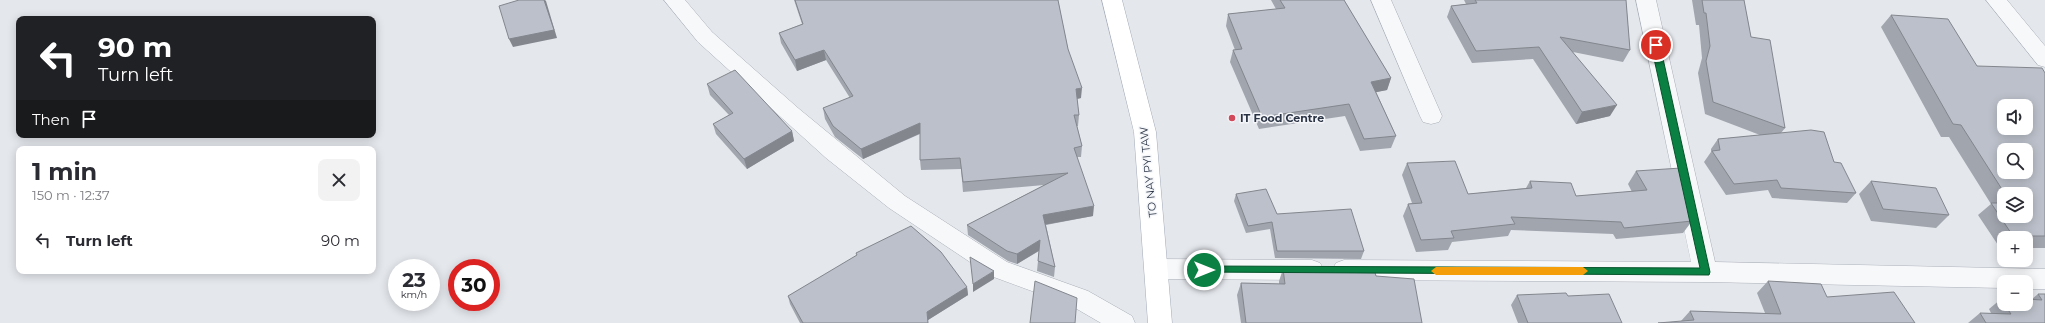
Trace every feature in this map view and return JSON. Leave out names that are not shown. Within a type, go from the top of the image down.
[{"type":"main road","name":"TO NAY PYI TAW","points":[[1112,0],[1145,132],[1157,269],[1160,323]]},
{"type":"street","points":[[674,0],[705,37],[790,114],[834,152],[897,202],[999,269],[1079,298],[1123,323]]},
{"type":"street","points":[[1381,0],[1431,116]]},
{"type":"street","points":[[1646,0],[1706,272]]},
{"type":"street","points":[[1996,0],[2045,60]]},
{"type":"street","points":[[1157,269],[1706,272],[2045,279]]},
{"type":"building","points":[[519,0],[544,0],[554,30],[509,39],[499,6]]},
{"type":"building","points":[[795,0],[1058,0],[1068,49],[1082,88],[1076,89],[1079,115],[1074,115],[1082,146],[1074,148],[1094,206],[1043,215],[1055,267],[1038,261],[1040,240],[1017,254],[1007,251],[967,225],[1068,173],[963,182],[960,158],[920,160],[920,123],[861,149],[833,126],[823,108],[853,96],[824,50],[795,60],[779,33],[803,24]]},
{"type":"building","points":[[1280,0],[1344,0],[1391,78],[1371,82],[1396,136],[1364,139],[1349,104],[1262,117],[1233,50],[1242,49],[1228,14],[1285,8]]},
{"type":"building","points":[[1475,0],[1626,0],[1630,50],[1560,37],[1617,105],[1582,112],[1539,47],[1476,51],[1451,6],[1477,3]]},
{"type":"building","points":[[1702,0],[1744,0],[1751,37],[1770,40],[1785,128],[1713,102],[1706,61],[1710,46],[1706,13],[1704,13]]},
{"type":"building","points":[[1891,15],[1948,19],[1977,66],[2042,68],[2045,73],[2045,236],[2033,236],[2033,231],[2010,231],[2004,223],[2033,223],[2033,187],[2001,187],[1961,125],[1953,124]]},
{"type":"building","points":[[735,70],[792,131],[744,159],[713,124],[733,113],[707,84]]},
{"type":"building","points":[[1811,130],[1824,132],[1834,162],[1841,163],[1856,193],[1781,188],[1777,180],[1734,184],[1712,151],[1720,150],[1718,139]]},
{"type":"building","points":[[1455,161],[1468,194],[1532,188],[1530,181],[1571,183],[1576,196],[1647,190],[1636,171],[1681,168],[1692,221],[1624,228],[1621,222],[1511,217],[1515,224],[1451,231],[1454,238],[1421,240],[1408,204],[1422,203],[1407,163]]},
{"type":"building","points":[[1871,181],[1936,188],[1949,215],[1883,209]]},
{"type":"building","points":[[1266,189],[1277,214],[1351,209],[1364,251],[1277,251],[1272,222],[1248,226],[1236,194]]},
{"type":"building","points":[[1991,203],[1997,203],[1997,212]]},
{"type":"building","points":[[911,226],[941,252],[967,287],[927,312],[928,323],[803,323],[788,296],[857,255],[856,253]]},
{"type":"building","points":[[970,257],[994,271],[973,284]]},
{"type":"building","points":[[1283,269],[1374,269],[1376,276],[1414,279],[1422,323],[1246,323],[1241,283],[1285,284]]},
{"type":"building","points":[[1035,281],[1077,298],[1075,323],[1030,323]]},
{"type":"building","points":[[1768,281],[1821,284],[1827,297],[1894,292],[1915,323],[1658,323],[1694,320],[1690,311],[1781,314]]},
{"type":"building","points":[[1566,293],[1568,296],[1609,294],[1622,323],[1528,323],[1517,295]]},
{"type":"building","points":[[2038,294],[2045,294],[2045,323],[1986,323],[1980,313],[2011,314],[2009,311],[2033,311],[2033,299],[2042,300]]},
{"type":"slow traffic","points":[[1436,271],[1583,271]]},
{"type":"place","name":"IT Food Centre","points":[[1232,118]]},
{"type":"route","points":[[1204,270],[1706,272],[1656,45]]}]
